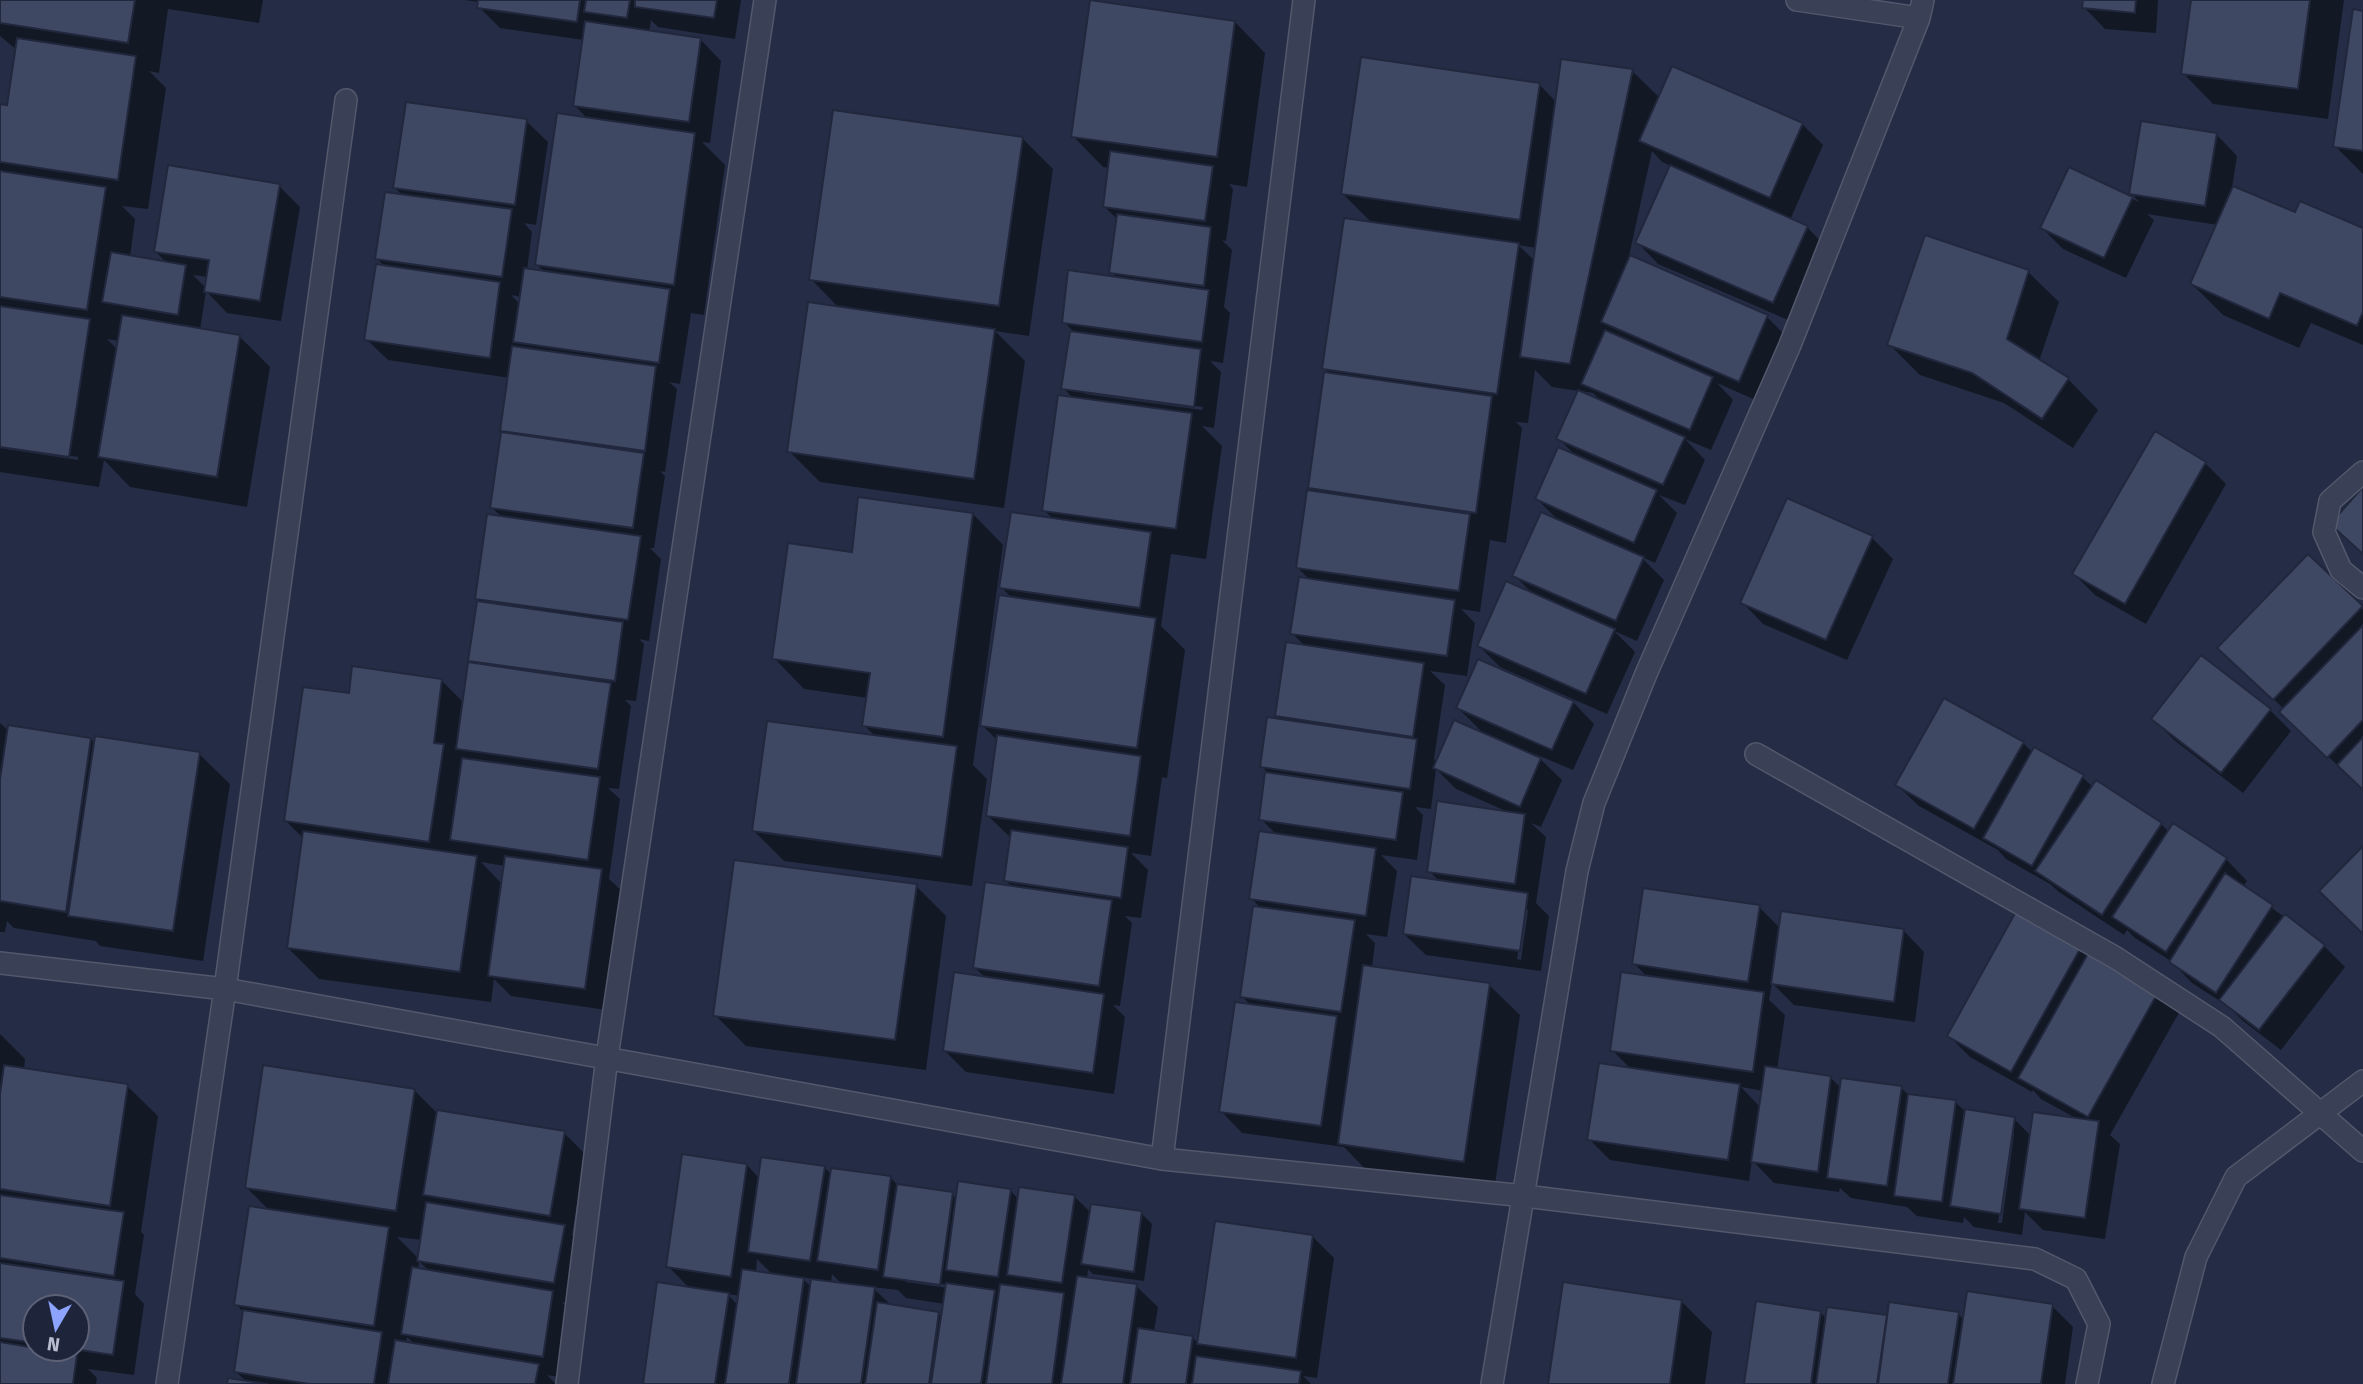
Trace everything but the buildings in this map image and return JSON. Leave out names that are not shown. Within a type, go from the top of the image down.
[{"type":"street","points":[[567,1384],[607,1057],[765,0]]},
{"type":"street","points":[[1161,1159],[1304,0]]},
{"type":"street","points":[[1492,1384],[1577,871],[1594,803],[1646,674],[1790,345],[1921,9],[1797,0]]},
{"type":"street","points":[[167,1384],[225,989],[346,100]]},
{"type":"street","points":[[2363,472],[2330,502],[2324,532],[2341,570],[2363,587]]},
{"type":"street","points":[[1756,754],[2116,958],[2222,1027],[2363,1151]]},
{"type":"street","points":[[0,963],[225,989],[1161,1159],[1525,1196],[2035,1259],[2076,1279],[2099,1324],[2087,1384]]},
{"type":"street","points":[[2163,1384],[2196,1257],[2236,1177],[2363,1081]]}]
